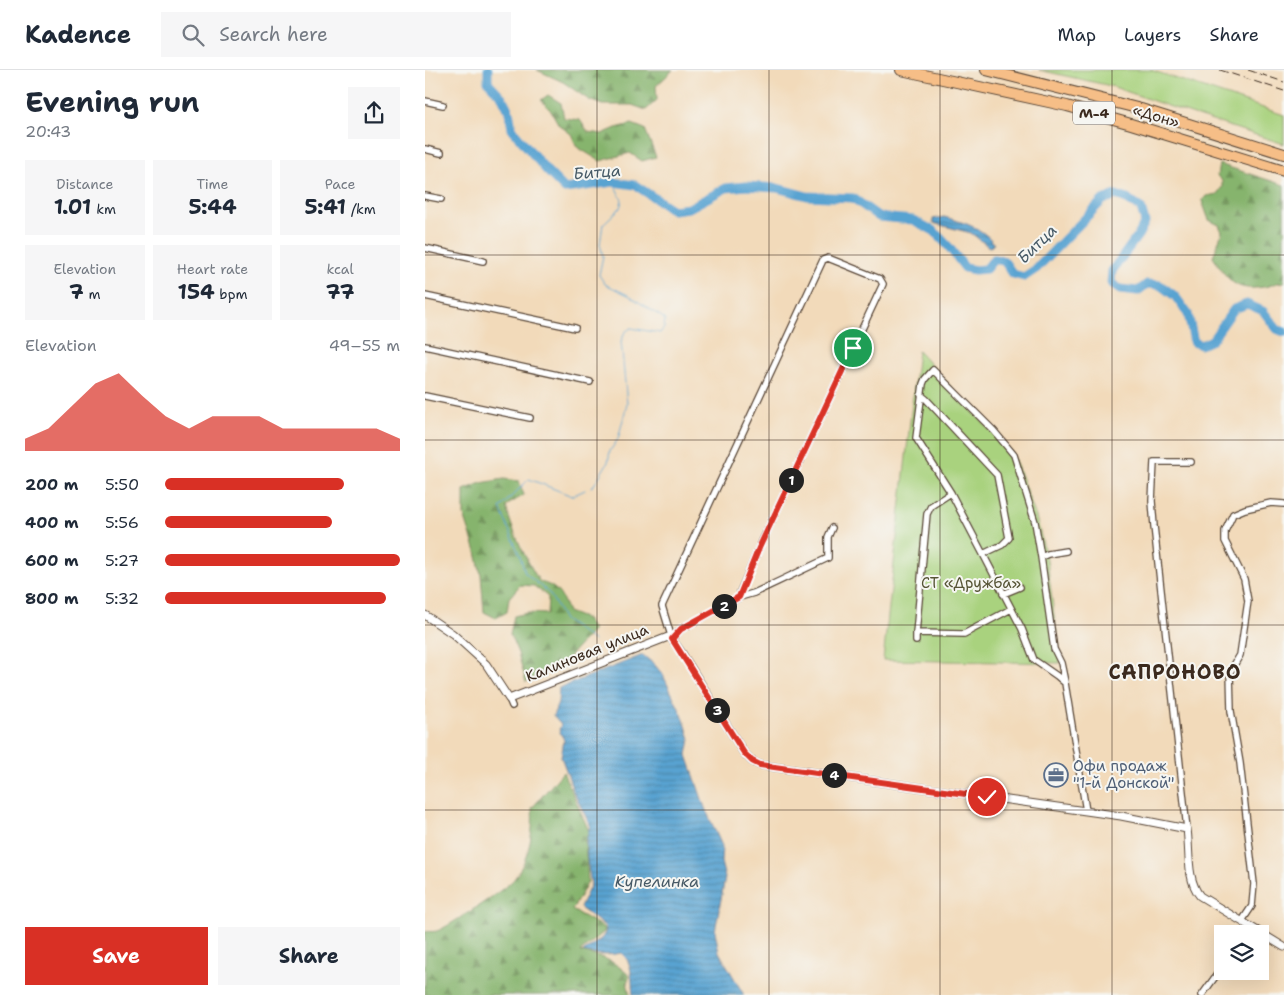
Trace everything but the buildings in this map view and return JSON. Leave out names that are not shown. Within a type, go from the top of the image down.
[{"type":"highway","name":"«Дон»","points":[[901,70],[1067,106],[1284,171]]},
{"type":"highway","name":"«Дон»","points":[[986,70],[1141,109],[1284,154]]},
{"type":"street","points":[[425,101],[443,105]]},
{"type":"street","points":[[425,149],[441,153]]},
{"type":"street","points":[[425,196],[441,199]]},
{"type":"street","points":[[425,248],[483,261]]},
{"type":"street","points":[[672,639],[662,606],[823,260],[828,258],[880,279],[883,284],[759,548],[739,597]]},
{"type":"street","points":[[425,296],[575,328]]},
{"type":"street","points":[[425,346],[590,382]]},
{"type":"street","points":[[1065,683],[1034,660],[1022,629],[951,493],[916,438],[921,395],[925,379],[933,370],[1010,449],[1019,465],[1038,534],[1053,644],[1061,663],[1065,683],[1086,811]]},
{"type":"street","points":[[921,395],[927,399],[997,475],[1009,538],[1002,545],[983,554]]},
{"type":"street","points":[[425,396],[530,418]]},
{"type":"street","points":[[1191,462],[1154,462],[1153,501],[1191,877],[1196,891],[1204,899],[1247,925]]},
{"type":"street","points":[[915,641],[927,514],[931,506],[951,493]]},
{"type":"street","points":[[1242,922],[1252,906],[1254,884],[1240,763],[1231,711],[1230,672],[1240,655],[1248,601],[1244,579],[1225,541],[1225,531],[1233,514],[1271,503],[1284,504]]},
{"type":"street","points":[[672,639],[681,629],[739,597],[754,593],[828,558],[828,537],[832,528]]},
{"type":"street","points":[[1041,558],[1047,554],[1066,551]]},
{"type":"street","points":[[1003,594],[1021,587]]},
{"type":"street","points":[[916,633],[964,634],[1011,609]]},
{"type":"street","points":[[425,614],[453,634],[486,664],[512,706]]},
{"type":"street","name":"Калиновая улица","points":[[509,699],[664,637],[672,639],[744,753],[752,761],[760,765],[1121,816],[1187,829]]},
{"type":"street","points":[[1269,938],[1284,947]]},
{"type":"street","points":[[1202,995],[1214,978]]},
{"type":"green space","points":[[537,70],[673,70],[656,86],[657,100],[646,110],[632,105],[602,105],[589,100],[563,82]]},
{"type":"green space","points":[[1039,70],[1151,70],[1284,115],[1284,144],[1111,86]]},
{"type":"green space","points":[[548,95],[561,103],[564,118],[580,120],[588,132],[602,134],[632,124],[645,129],[656,157],[642,161],[630,153],[600,161],[577,147],[571,134],[559,125],[551,111],[541,100]]},
{"type":"green space","points":[[1219,164],[1284,185],[1284,282],[1258,288],[1241,287],[1229,279],[1213,257],[1222,232],[1219,225],[1209,220],[1202,201],[1206,196],[1217,194],[1222,187],[1222,181],[1217,176]]},
{"type":"green space","name":"СТ «Дружба»","points":[[918,351],[1013,455],[1036,517],[1047,560],[1060,663],[883,660]]},
{"type":"green space","points":[[504,479],[519,481],[524,495],[506,506],[515,535],[535,574],[540,582],[551,586],[559,592],[568,612],[586,619],[593,630],[567,659],[526,682],[518,653],[510,634],[514,616],[527,613],[547,614],[548,597],[534,586],[520,585],[509,598],[507,612],[496,618],[484,612],[481,575],[464,515],[464,490],[481,483]]},
{"type":"green space","points":[[563,772],[589,831],[585,841],[588,882],[572,910],[603,927],[605,931],[580,952],[607,960],[630,976],[627,982],[630,995],[425,995],[425,932],[437,931],[453,922],[514,879],[527,854],[531,836],[532,808]]},
{"type":"water","points":[[944,217],[965,223],[977,229],[994,243],[989,247],[971,233],[933,223],[933,219]]},
{"type":"water","name":"Купелинка","points":[[643,655],[663,675],[684,719],[690,739],[687,755],[705,808],[722,846],[721,862],[725,878],[715,931],[719,952],[744,995],[633,995],[630,967],[621,953],[602,955],[583,952],[602,938],[606,931],[605,926],[580,908],[591,884],[586,841],[590,825],[573,791],[561,757],[564,740],[559,730],[561,725],[553,716],[558,703],[559,688]]},
{"type":"waterway","name":"Битца","points":[[488,70],[488,82],[502,97],[509,111],[512,129],[547,171],[565,189],[613,182],[635,185],[673,210],[689,208],[726,188],[746,186],[777,188],[807,196],[853,198],[879,217],[913,220],[934,231],[965,268],[975,270],[986,269],[994,259],[1004,261],[1013,274],[1024,277],[1036,269],[1103,200],[1116,195],[1127,199],[1141,208],[1145,222],[1139,234],[1112,271],[1111,283],[1120,289],[1138,291],[1147,284],[1160,285],[1175,296],[1188,314],[1194,342],[1201,345],[1212,340],[1234,309],[1247,304],[1263,311],[1277,329],[1284,332]]},
{"type":"waterway","name":"Купелинка","points":[[591,487],[608,462],[610,451],[618,439],[627,404],[621,341],[625,332],[631,328],[660,333],[664,328],[665,319],[628,295],[605,284],[599,275],[603,256],[600,244],[603,224],[620,208],[622,200],[613,182]]},
{"type":"waterway","name":"Купелинка","points":[[585,490],[572,496],[529,479],[500,508],[525,573],[550,594],[564,620],[594,641]]},
{"type":"railway","points":[[1220,70],[1284,91]]},
{"type":"railway","points":[[1248,70],[1284,82]]},
{"type":"place","name":"Офи продаж \"1-й Донской\"","points":[[1056,775]]},
{"type":"district","name":"САПРОНОВО","points":[[1175,672]]},
{"type":"route","points":[[853,348],[759,548],[739,597],[724,607],[681,629],[672,639],[744,753],[752,761],[760,765],[781,769],[829,774],[987,797]]}]
